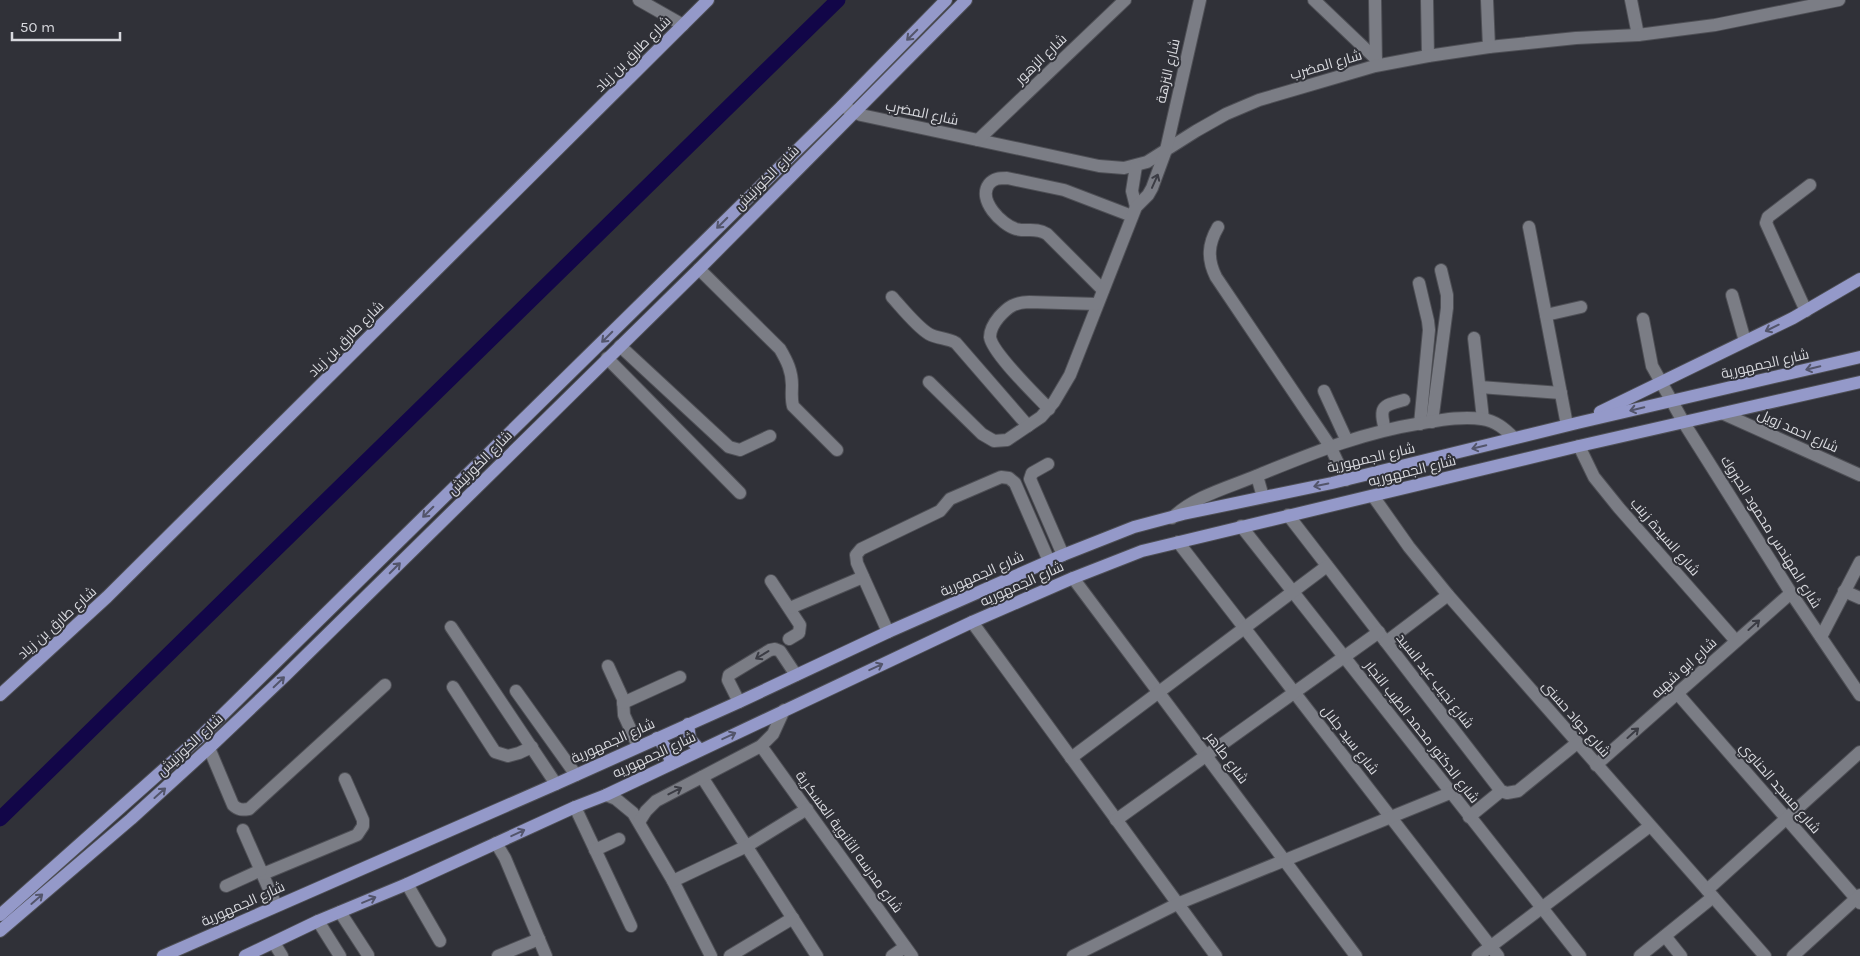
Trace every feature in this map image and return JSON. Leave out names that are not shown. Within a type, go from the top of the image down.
[{"type":"main road","name":"شارع طارق بن زياد","points":[[0,695],[107,597],[708,0]]},
{"type":"main road","name":"شارع الكورنيش","points":[[0,931],[131,819],[209,748],[286,675],[699,269],[946,0]]},
{"type":"main road","name":"شارع الكورنيش","points":[[0,915],[200,737],[847,109],[966,0]]},
{"type":"main road","points":[[1572,424],[1662,383],[1806,310],[1860,279]]},
{"type":"main road","name":"شارع الجمهورية","points":[[163,956],[556,784],[796,676],[888,632],[1062,555],[1134,527],[1346,480],[1572,424],[1860,357]]},
{"type":"main road","name":"شارع الجمهوريه","points":[[245,956],[318,921],[407,884],[575,807],[606,795],[972,622],[1073,578],[1142,551],[1579,446],[1860,382]]},
{"type":"main road","points":[[1514,438],[1521,460]]},
{"type":"main road","points":[[688,724],[690,739],[700,750]]},
{"type":"main road","points":[[657,738],[667,749],[671,764]]},
{"type":"street","points":[[638,0],[683,25]]},
{"type":"street","name":"شارع الزهور","points":[[978,140],[1125,0]]},
{"type":"street","name":"شارع النزهة","points":[[1134,211],[1152,188],[1166,150],[1200,0]]},
{"type":"street","points":[[1314,0],[1376,63]]},
{"type":"street","points":[[1375,0],[1376,63]]},
{"type":"street","points":[[1427,0],[1428,56]]},
{"type":"street","points":[[1487,0],[1488,47]]},
{"type":"street","points":[[1631,0],[1638,35]]},
{"type":"street","name":"شارع المضرب","points":[[847,109],[861,116],[1099,166],[1124,168],[1152,160],[1226,114],[1259,100],[1376,63],[1488,47],[1576,38],[1638,35],[1715,25],[1809,3],[1839,0]]},
{"type":"street","points":[[928,382],[987,438],[994,441],[1008,440],[1049,409],[1067,380],[1134,211],[1132,191],[1136,166]]},
{"type":"street","points":[[1103,290],[1047,234],[1035,229],[1017,229],[1008,224],[988,206],[985,192],[993,180],[1007,178],[1064,190],[1134,211]]},
{"type":"street","points":[[1806,310],[1766,223],[1768,218],[1810,185]]},
{"type":"street","points":[[1218,227],[1210,246],[1211,267],[1216,277],[1330,446],[1346,480]]},
{"type":"street","points":[[1529,227],[1561,393],[1572,424]]},
{"type":"street","points":[[699,269],[780,349],[787,361],[791,374],[793,406],[837,450]]},
{"type":"street","points":[[1426,423],[1447,308],[1447,295],[1442,270]]},
{"type":"street","points":[[1419,283],[1429,330],[1426,423]]},
{"type":"street","points":[[1732,294],[1745,341]]},
{"type":"street","points":[[892,297],[926,332],[956,343],[1028,426]]},
{"type":"street","points":[[1049,409],[995,349],[990,336],[991,329],[1007,308],[1018,303],[1098,304]]},
{"type":"street","points":[[1546,315],[1581,307]]},
{"type":"street","name":"شارع المهندس محمود الحبروك","points":[[1643,319],[1652,366],[1684,423],[1791,593],[1860,695]]},
{"type":"street","points":[[1474,338],[1483,419]]},
{"type":"street","points":[[620,346],[729,448],[740,450],[770,436]]},
{"type":"street","points":[[607,358],[740,494]]},
{"type":"street","points":[[1480,386],[1561,393]]},
{"type":"street","points":[[1324,391],[1347,440]]},
{"type":"street","points":[[1385,430],[1381,413],[1382,409],[1386,405],[1404,400]]},
{"type":"street","name":"شارع احمد زويل","points":[[1724,414],[1860,475]]},
{"type":"street","points":[[1172,518],[1192,502],[1330,446],[1385,430],[1426,423],[1483,419],[1494,422],[1514,438]]},
{"type":"street","name":"شارع السيدة زينب","points":[[1579,446],[1594,477],[1614,502],[1736,641]]},
{"type":"street","points":[[1048,464],[1032,473],[1030,479],[1062,555]]},
{"type":"street","points":[[888,632],[856,559],[858,552],[940,512],[950,499],[1005,476],[1013,480],[1049,561]]},
{"type":"street","points":[[1256,476],[1263,497]]},
{"type":"street","name":"شارع جواد حسنى","points":[[1373,496],[1409,548],[1448,595],[1765,956]]},
{"type":"street","name":"شارع نجيب عبد السيد","points":[[1288,515],[1501,791]]},
{"type":"street","name":"شارع الدكتور محمد الطيب النجار","points":[[1241,526],[1580,956]]},
{"type":"street","name":"شارع سيد جلال","points":[[1178,542],[1494,951]]},
{"type":"street","points":[[1821,637],[1860,562]]},
{"type":"street","points":[[1071,758],[1327,566]]},
{"type":"street","points":[[790,608],[863,577]]},
{"type":"street","name":"شارع طاهر","points":[[1073,578],[1356,956]]},
{"type":"street","points":[[771,581],[790,608],[800,628],[799,633],[789,639]]},
{"type":"street","points":[[1844,591],[1860,598]]},
{"type":"street","name":"شارع ابو شهبه","points":[[1596,765],[1791,593]]},
{"type":"street","points":[[1116,820],[1344,657],[1382,637],[1448,595]]},
{"type":"street","points":[[972,622],[1216,956]]},
{"type":"street","points":[[451,627],[556,784]]},
{"type":"street","points":[[739,702],[728,680],[729,675],[772,649],[780,652],[796,676]]},
{"type":"street","points":[[608,666],[621,694],[624,715],[638,746]]},
{"type":"street","points":[[623,703],[680,677]]},
{"type":"street","points":[[209,748],[233,805],[237,809],[249,809],[385,685]]},
{"type":"street","points":[[453,687],[495,752],[508,756],[532,747]]},
{"type":"street","points":[[516,691],[576,775]]},
{"type":"street","name":"شارع مسجد الحناوي","points":[[1678,693],[1859,899]]},
{"type":"street","points":[[639,822],[656,801],[761,746],[773,734],[784,710]]},
{"type":"street","points":[[1469,816],[1501,791],[1507,793],[1518,791],[1577,744]]},
{"type":"street","name":"شارع مدرسه الثانوية العسكرية","points":[[761,746],[909,951]]},
{"type":"street","points":[[1640,956],[1665,936],[1786,818],[1860,752]]},
{"type":"street","points":[[702,777],[817,956]]},
{"type":"street","points":[[226,886],[357,835],[361,831],[363,820],[345,779]]},
{"type":"street","points":[[1073,956],[1177,904],[1450,792]]},
{"type":"street","points":[[606,795],[626,805],[639,822],[673,881],[711,956]]},
{"type":"street","points":[[575,807],[631,926]]},
{"type":"street","points":[[673,881],[747,846],[807,809]]},
{"type":"street","points":[[1478,956],[1494,951],[1542,908],[1650,826]]},
{"type":"street","points":[[243,830],[276,905]]},
{"type":"street","points":[[595,850],[619,839]]},
{"type":"street","points":[[496,843],[505,858],[546,956]]},
{"type":"street","points":[[407,884],[440,941]]},
{"type":"street","points":[[1793,956],[1859,899]]},
{"type":"street","points":[[340,912],[368,955]]},
{"type":"street","points":[[730,956],[793,918]]},
{"type":"street","points":[[318,921],[340,956]]},
{"type":"street","points":[[1665,936],[1681,956]]},
{"type":"street","points":[[498,956],[539,939]]},
{"type":"street","points":[[274,943],[282,956]]},
{"type":"street","points":[[892,956],[909,951]]},
{"type":"waterway","points":[[0,819],[838,0]]}]
